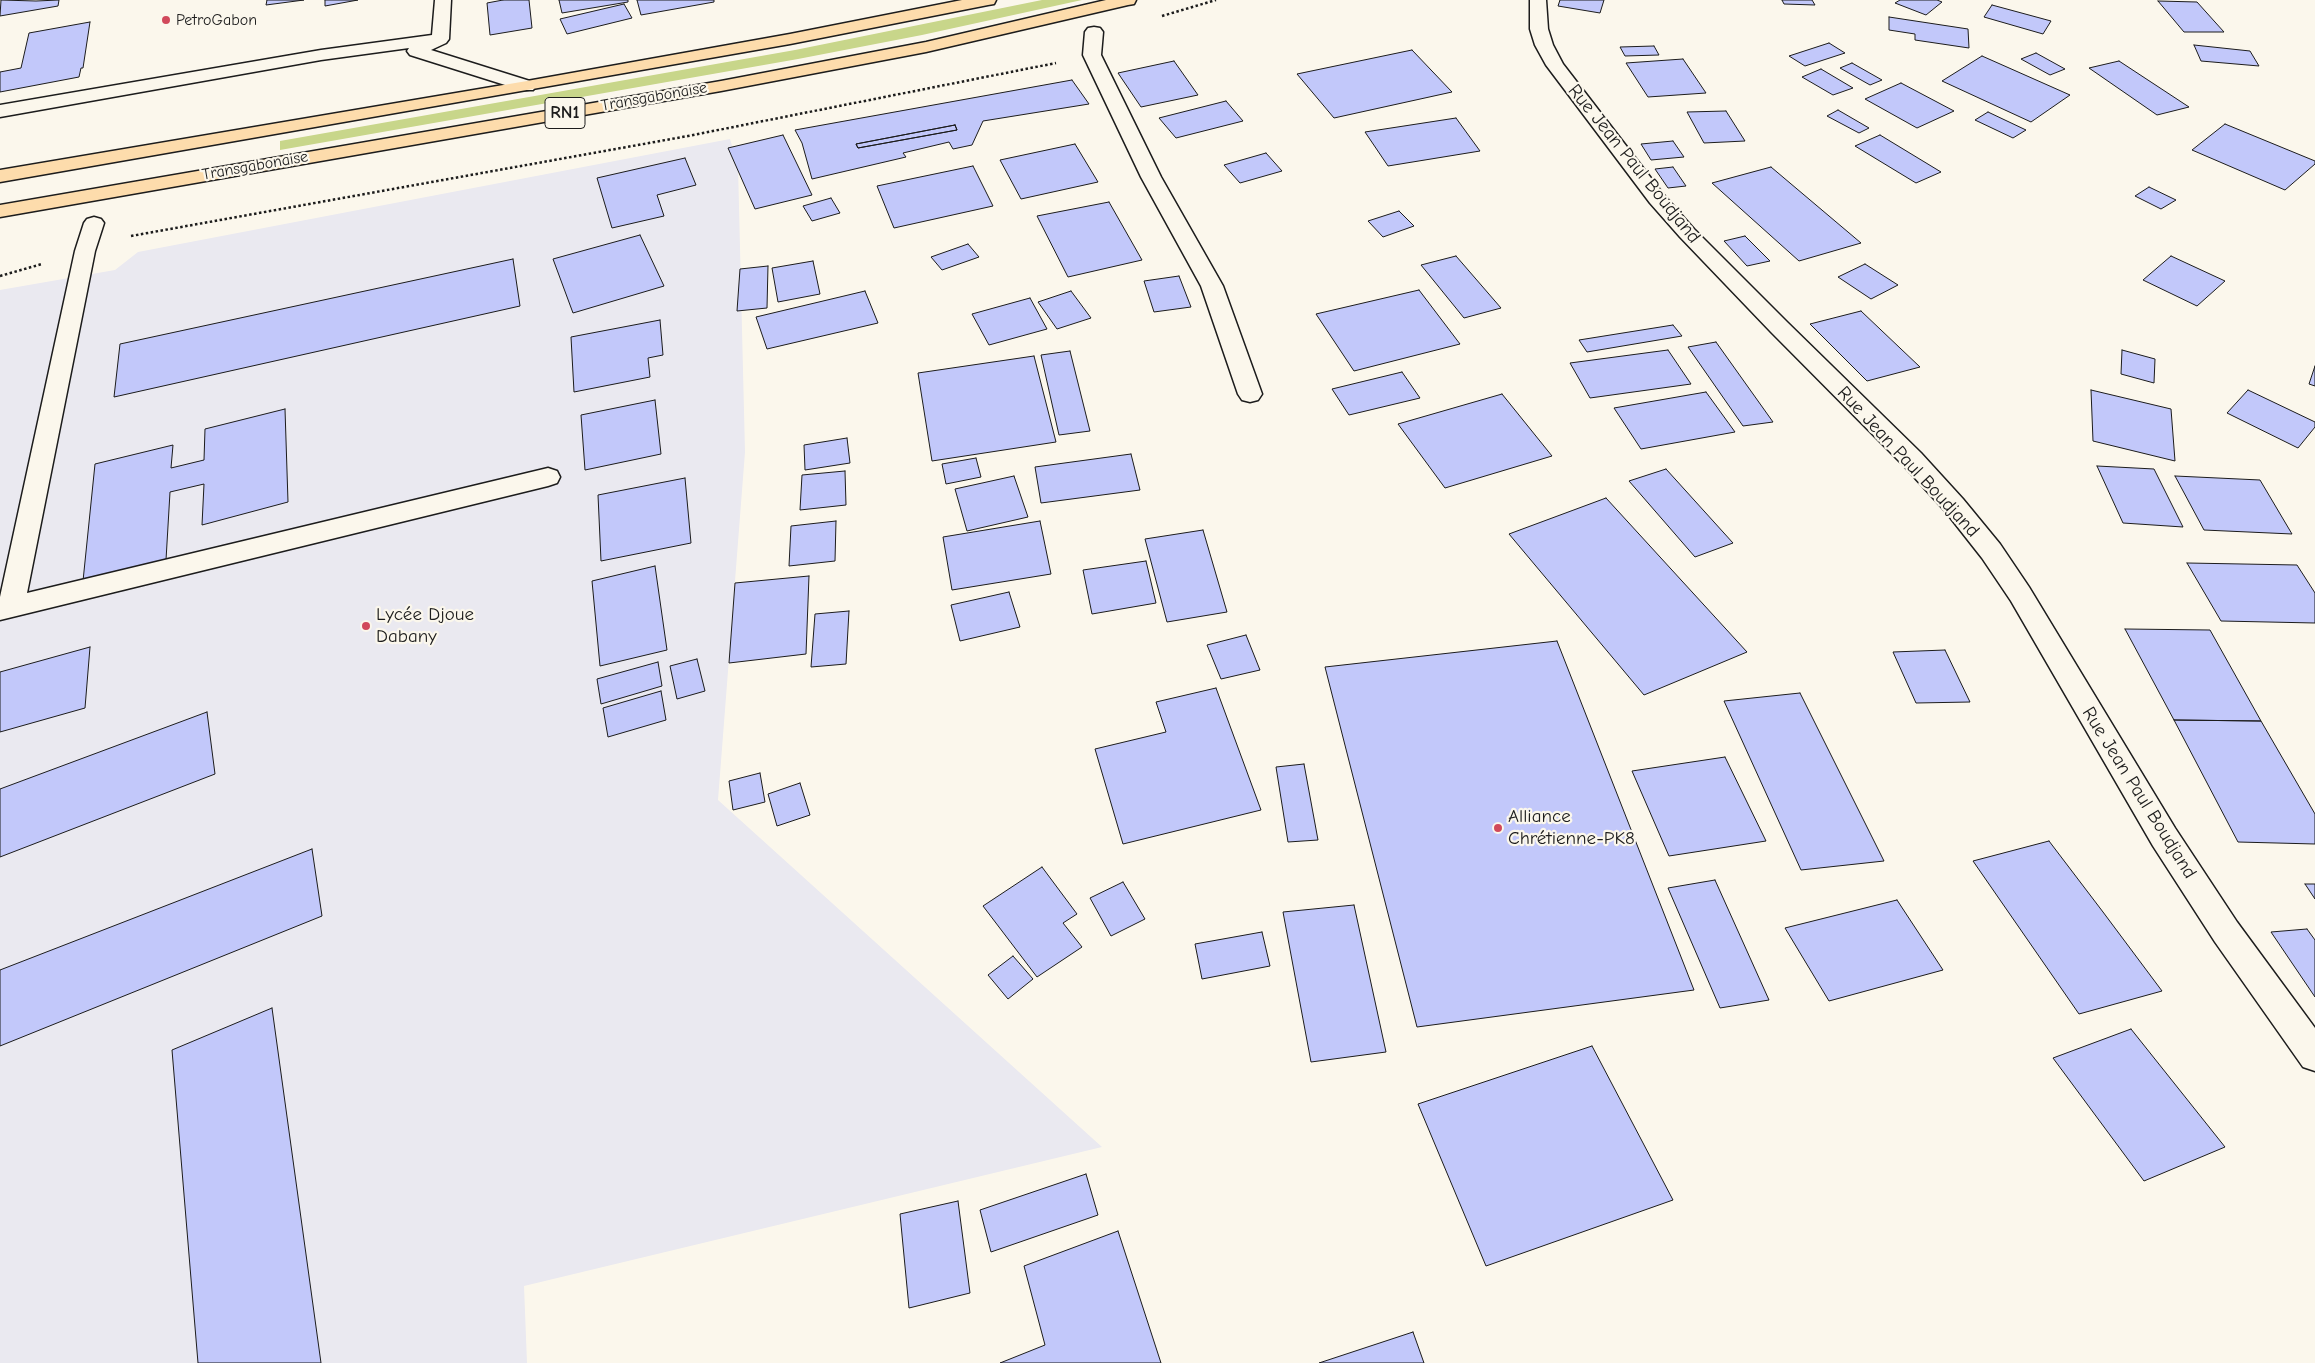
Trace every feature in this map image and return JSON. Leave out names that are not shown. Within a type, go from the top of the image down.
[{"type":"highway","name":"Transgabonaise","points":[[0,176],[800,38],[988,0]]},
{"type":"highway","name":"Transgabonaise","points":[[0,211],[721,86],[926,47],[1128,0]]},
{"type":"street","points":[[440,39],[443,0]]},
{"type":"street","name":"Rue Jean Paul Boudjand","points":[[1538,0],[1539,29],[1544,46],[1555,65],[1657,199],[1779,327],[1912,459],[1991,551],[2020,594],[2164,837],[2226,932],[2315,1055]]},
{"type":"street","points":[[1094,32],[1092,55],[1151,177],[1212,286],[1250,394]]},
{"type":"street","points":[[440,39],[416,51],[527,86]]},
{"type":"street","points":[[0,111],[320,55],[440,39]]},
{"type":"street","points":[[94,223],[85,252],[6,609],[548,477]]},
{"type":"path","points":[[1159,17],[1216,0]]},
{"type":"path","points":[[0,276],[85,252],[140,232],[688,136],[715,129],[828,109],[1092,55]]},
{"type":"shaded area","name":"Lycée Djoue Dabany","points":[[730,139],[738,166],[745,452],[718,800],[1102,1147],[524,1286],[527,1363],[0,1363],[0,290],[115,270],[138,252]]},
{"type":"green space","points":[[1042,0],[1082,0],[922,35],[798,59],[280,150],[280,141],[795,50]]},
{"type":"building","points":[[1,0],[59,0],[58,6],[0,16]]},
{"type":"building","points":[[267,0],[304,0],[266,5]]},
{"type":"building","points":[[325,0],[358,0],[325,6]]},
{"type":"building","points":[[503,0],[529,0],[532,28],[490,35],[487,3]]},
{"type":"building","points":[[559,0],[628,0],[628,2],[562,13]]},
{"type":"building","points":[[637,0],[714,0],[714,2],[641,15]]},
{"type":"building","points":[[1560,0],[1604,0],[1600,13],[1558,6]]},
{"type":"building","points":[[1782,0],[1812,0],[1815,5],[1784,4]]},
{"type":"building","points":[[1900,0],[1937,0],[1942,2],[1926,15],[1895,3]]},
{"type":"building","points":[[2158,1],[2197,2],[2224,32],[2184,32]]},
{"type":"building","points":[[624,4],[632,18],[567,34],[560,19]]},
{"type":"building","points":[[1992,5],[2051,21],[2043,34],[1984,17]]},
{"type":"building","points":[[1889,17],[1968,29],[1969,48],[1915,40],[1915,34],[1889,30]]},
{"type":"building","points":[[90,22],[83,68],[81,68],[79,77],[0,92],[0,72],[21,68],[29,33]]},
{"type":"building","points":[[1829,43],[1845,53],[1805,66],[1789,56]]},
{"type":"building","points":[[2194,45],[2250,51],[2259,66],[2201,61]]},
{"type":"building","points":[[1654,46],[1659,55],[1625,56],[1620,47]]},
{"type":"building","points":[[1412,50],[1452,92],[1334,118],[1297,74]]},
{"type":"building","points":[[2036,53],[2065,69],[2050,75],[2021,59]]},
{"type":"building","points":[[1982,56],[2070,95],[2031,122],[1942,81]]},
{"type":"building","points":[[1683,59],[1706,93],[1648,97],[1626,63]]},
{"type":"building","points":[[1174,61],[1198,95],[1141,107],[1118,73]]},
{"type":"building","points":[[2119,61],[2189,107],[2157,115],[2089,68]]},
{"type":"building","points":[[1852,63],[1882,80],[1870,85],[1840,68]]},
{"type":"building","points":[[1821,69],[1853,88],[1833,95],[1802,77]]},
{"type":"building","points":[[1072,80],[1089,104],[983,121],[972,145],[953,149],[949,142],[903,153],[906,157],[812,179],[802,143],[795,130]],"holes":[[[955,125],[957,130],[858,148],[856,144]]]},
{"type":"building","points":[[1901,83],[1954,111],[1917,128],[1865,99]]},
{"type":"building","points":[[1226,101],[1243,121],[1176,138],[1159,118]]},
{"type":"building","points":[[1838,110],[1869,128],[1859,133],[1827,116]]},
{"type":"building","points":[[1726,111],[1745,141],[1704,143],[1687,112]]},
{"type":"building","points":[[1988,112],[2026,130],[2013,138],[1975,120]]},
{"type":"building","points":[[1456,118],[1480,151],[1388,166],[1365,132]]},
{"type":"building","points":[[2225,124],[2315,161],[2315,164],[2285,190],[2192,150]]},
{"type":"building","points":[[955,125],[957,130],[858,148],[856,144]]},
{"type":"building","points":[[783,135],[812,195],[755,209],[728,148]]},
{"type":"building","points":[[1880,135],[1941,172],[1916,183],[1855,146]]},
{"type":"building","points":[[1673,141],[1684,157],[1651,160],[1641,144]]},
{"type":"building","points":[[1075,144],[1098,182],[1021,199],[1000,160]]},
{"type":"building","points":[[1266,153],[1282,171],[1240,183],[1224,165]]},
{"type":"building","points":[[685,158],[696,185],[657,195],[664,216],[612,228],[597,178]]},
{"type":"building","points":[[973,166],[993,206],[894,228],[877,186]]},
{"type":"building","points":[[1673,167],[1686,186],[1668,188],[1655,169]]},
{"type":"building","points":[[1771,167],[1861,243],[1799,261],[1712,183]]},
{"type":"building","points":[[2149,187],[2176,200],[2161,209],[2135,196]]},
{"type":"building","points":[[831,198],[840,213],[812,221],[803,206]]},
{"type":"building","points":[[1109,202],[1142,260],[1068,277],[1037,216]]},
{"type":"building","points":[[1399,211],[1414,226],[1383,237],[1368,221]]},
{"type":"building","points":[[640,235],[664,286],[573,313],[553,259]]},
{"type":"building","points":[[1745,236],[1770,261],[1747,266],[1724,241]]},
{"type":"building","points":[[968,244],[979,257],[942,270],[931,257]]},
{"type":"building","points":[[1456,256],[1501,308],[1464,318],[1421,265]]},
{"type":"building","points":[[2171,256],[2225,281],[2197,306],[2143,280]]},
{"type":"building","points":[[513,259],[520,306],[114,397],[120,344]]},
{"type":"building","points":[[813,261],[820,294],[778,302],[772,268]]},
{"type":"building","points":[[1865,264],[1898,285],[1871,299],[1838,277]]},
{"type":"building","points":[[768,266],[767,308],[737,311],[740,269]]},
{"type":"building","points":[[1179,276],[1191,307],[1154,312],[1144,281]]},
{"type":"building","points":[[1419,290],[1460,344],[1354,371],[1316,314]]},
{"type":"building","points":[[865,291],[878,323],[767,349],[756,317]]},
{"type":"building","points":[[1071,291],[1091,318],[1057,329],[1038,302]]},
{"type":"building","points":[[1030,298],[1047,329],[989,345],[972,314]]},
{"type":"building","points":[[1861,311],[1920,367],[1867,381],[1810,324]]},
{"type":"building","points":[[660,320],[663,355],[648,358],[650,377],[574,392],[571,337]]},
{"type":"building","points":[[1673,325],[1682,336],[1587,352],[1579,340]]},
{"type":"building","points":[[1716,342],[1773,422],[1743,426],[1688,347]]},
{"type":"building","points":[[1668,350],[1691,384],[1590,398],[1570,363]]},
{"type":"building","points":[[2122,350],[2155,359],[2154,383],[2121,374]]},
{"type":"building","points":[[1070,351],[1090,431],[1059,435],[1041,355]]},
{"type":"building","points":[[1034,356],[1056,442],[932,461],[918,373]]},
{"type":"building","points":[[2315,366],[2315,386],[2309,384]]},
{"type":"building","points":[[1402,372],[1420,398],[1349,415],[1332,389]]},
{"type":"building","points":[[2091,390],[2171,409],[2175,461],[2093,441]]},
{"type":"building","points":[[2248,390],[2315,422],[2315,427],[2298,448],[2227,413]]},
{"type":"building","points":[[1706,392],[1735,432],[1641,449],[1614,408]]},
{"type":"building","points":[[1502,394],[1552,456],[1445,488],[1398,424]]},
{"type":"building","points":[[655,400],[661,454],[585,470],[581,415]]},
{"type":"building","points":[[285,409],[288,502],[202,525],[204,484],[170,492],[166,560],[83,581],[95,464],[173,445],[171,468],[204,460],[205,429]]},
{"type":"building","points":[[847,438],[850,463],[805,470],[804,445]]},
{"type":"building","points":[[1131,454],[1140,490],[1041,503],[1035,467]]},
{"type":"building","points":[[976,458],[981,477],[946,484],[942,464]]},
{"type":"building","points":[[2097,466],[2154,469],[2183,527],[2123,523]]},
{"type":"building","points":[[1666,469],[1733,543],[1695,557],[1629,481]]},
{"type":"building","points":[[845,471],[846,505],[800,510],[802,475]]},
{"type":"building","points":[[1014,476],[1028,517],[967,531],[955,489]]},
{"type":"building","points":[[2175,476],[2260,480],[2292,534],[2204,530]]},
{"type":"building","points":[[685,478],[691,543],[601,561],[598,495]]},
{"type":"building","points":[[1606,498],[1747,652],[1644,695],[1509,534]]},
{"type":"building","points":[[836,521],[835,561],[789,566],[791,526]]},
{"type":"building","points":[[1040,521],[1051,574],[952,590],[943,537]]},
{"type":"building","points":[[1203,530],[1227,612],[1167,622],[1145,539]]},
{"type":"building","points":[[1146,561],[1156,603],[1092,614],[1083,570]]},
{"type":"building","points":[[2187,563],[2297,565],[2315,593],[2315,623],[2221,621]]},
{"type":"building","points":[[655,566],[667,650],[600,666],[592,581]]},
{"type":"building","points":[[809,576],[806,654],[729,663],[735,583]]},
{"type":"building","points":[[1009,592],[1020,627],[960,641],[951,605]]},
{"type":"building","points":[[849,611],[846,664],[811,667],[815,614]]},
{"type":"building","points":[[2125,629],[2210,630],[2261,721],[2174,720]]},
{"type":"building","points":[[1246,635],[1260,670],[1221,679],[1207,645]]},
{"type":"building","name":"Alliance Chrétienne-PK8","points":[[1557,641],[1694,990],[1417,1027],[1325,667]]},
{"type":"building","points":[[90,647],[85,708],[0,732],[0,672]]},
{"type":"building","points":[[1945,650],[1970,702],[1916,703],[1893,652]]},
{"type":"building","points":[[697,659],[705,691],[677,699],[670,666]]},
{"type":"building","points":[[658,662],[662,686],[601,704],[597,679]]},
{"type":"building","points":[[1216,688],[1261,810],[1123,844],[1095,749],[1166,732],[1156,702]]},
{"type":"building","points":[[661,691],[666,720],[608,737],[603,708]]},
{"type":"building","points":[[1800,693],[1884,861],[1801,870],[1724,701]]},
{"type":"building","points":[[207,712],[215,774],[0,857],[0,789]]},
{"type":"building","points":[[2174,720],[2261,721],[2315,814],[2315,844],[2238,842]]},
{"type":"building","points":[[1725,757],[1766,841],[1669,856],[1632,771]]},
{"type":"building","points":[[1304,764],[1318,840],[1288,842],[1276,767]]},
{"type":"building","points":[[760,773],[765,802],[733,810],[729,781]]},
{"type":"building","points":[[800,783],[810,815],[777,826],[768,794]]},
{"type":"building","points":[[2049,841],[2162,991],[2079,1014],[1973,861]]},
{"type":"building","points":[[312,849],[322,916],[0,1046],[0,970]]},
{"type":"building","points":[[1042,867],[1077,914],[1063,923],[1082,947],[1037,977],[983,906]]},
{"type":"building","points":[[1715,880],[1769,1000],[1720,1008],[1668,888]]},
{"type":"building","points":[[1123,882],[1145,919],[1111,936],[1090,898]]},
{"type":"building","points":[[2305,884],[2315,884],[2315,899]]},
{"type":"building","points":[[1897,900],[1943,970],[1829,1001],[1785,928]]},
{"type":"building","points":[[1354,905],[1386,1052],[1311,1062],[1283,912]]},
{"type":"building","points":[[2307,929],[2315,940],[2315,997],[2271,932]]},
{"type":"building","points":[[1262,932],[1270,966],[1202,979],[1195,944]]},
{"type":"building","points":[[1013,956],[1033,979],[1008,999],[988,975]]},
{"type":"building","points":[[272,1008],[321,1363],[198,1363],[172,1050]]},
{"type":"building","points":[[2131,1029],[2225,1147],[2144,1181],[2053,1058]]},
{"type":"building","points":[[1592,1046],[1673,1200],[1486,1266],[1418,1104]]},
{"type":"building","points":[[1086,1174],[1098,1215],[991,1252],[980,1210]]},
{"type":"building","points":[[958,1201],[970,1293],[909,1308],[900,1214]]},
{"type":"building","points":[[1118,1231],[1161,1363],[1000,1363],[1045,1345],[1024,1266]]},
{"type":"building","points":[[1413,1332],[1424,1363],[1319,1363]]},
{"type":"place","name":"PetroGabon","points":[[166,20]]},
{"type":"place","name":"Lycée Djoue Dabany","points":[[366,626]]},
{"type":"place","name":"Alliance Chrétienne-PK8","points":[[1498,828]]}]
